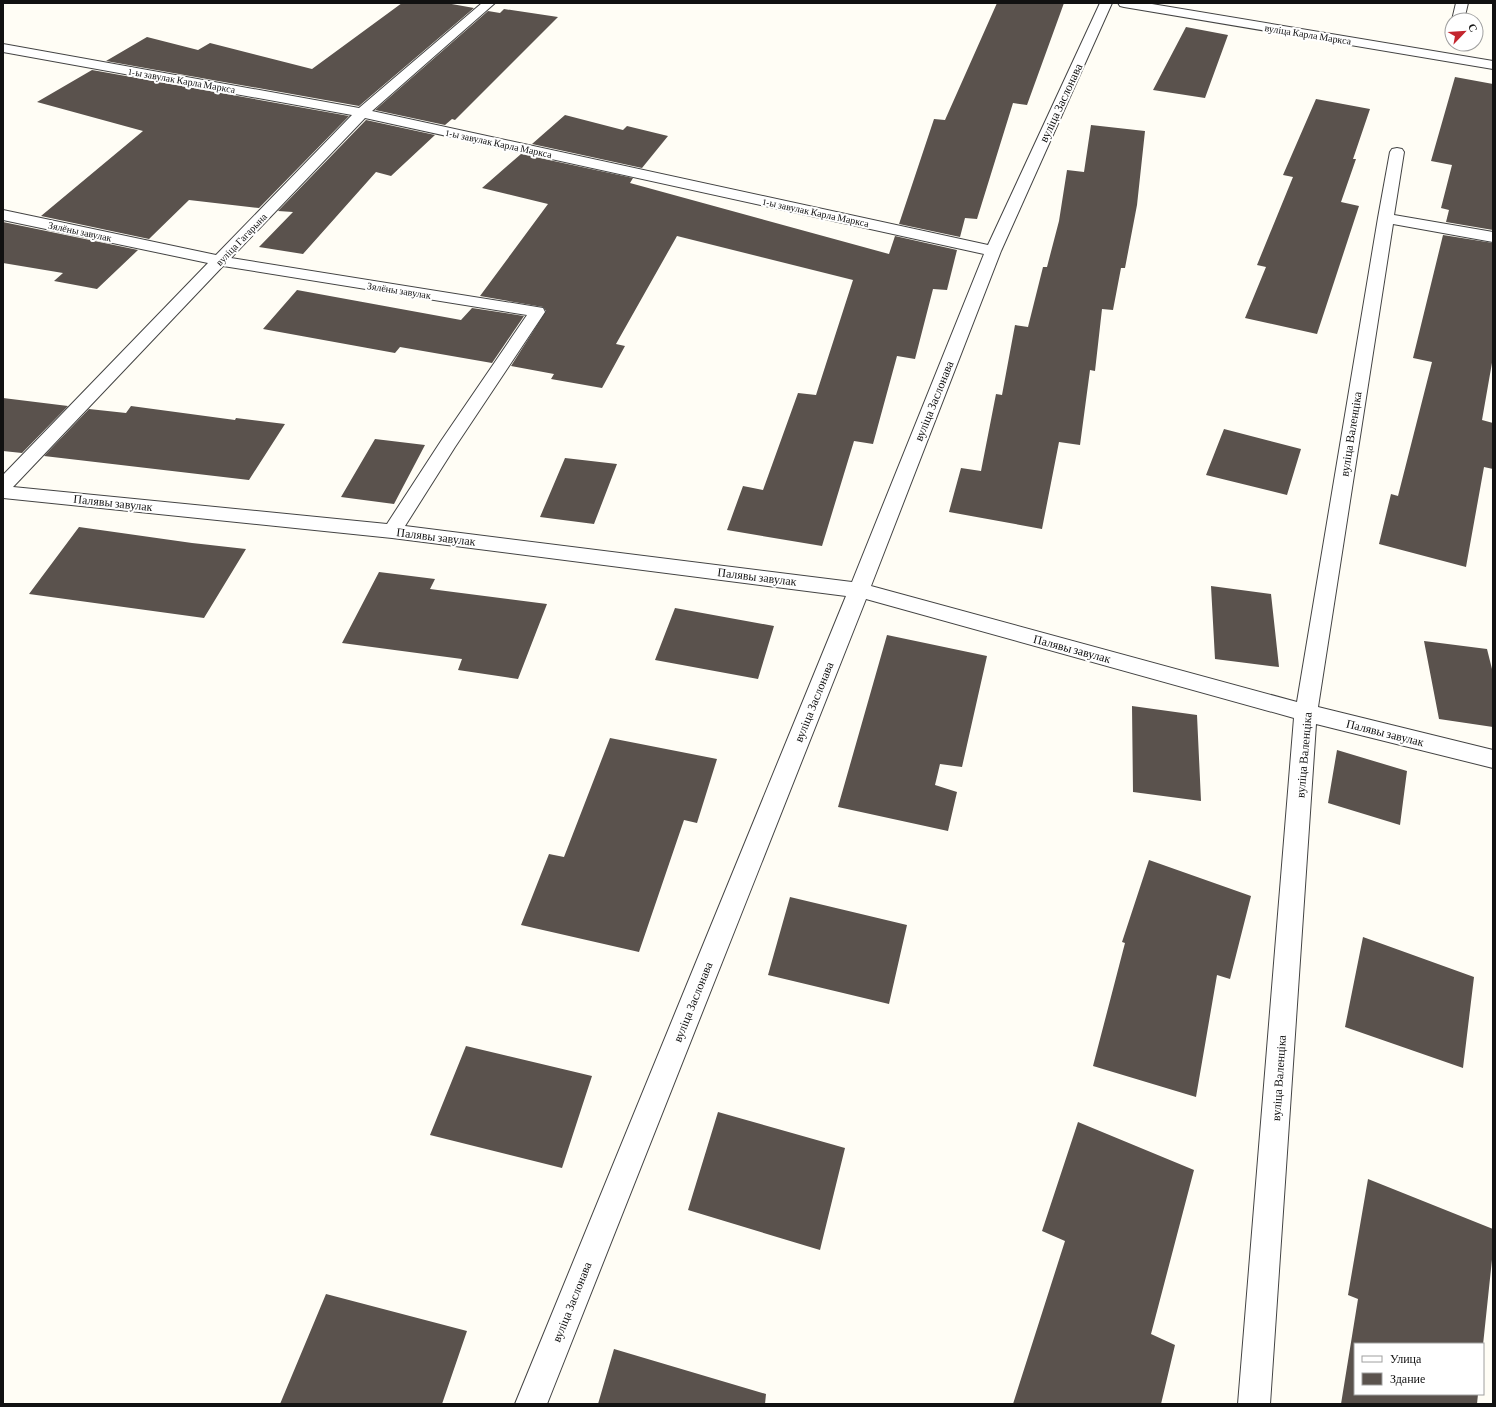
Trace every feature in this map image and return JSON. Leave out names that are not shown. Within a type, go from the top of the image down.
[{"type":"street","name":"вуліца Гагарына","points":[[3,486],[362,113],[489,3]]},
{"type":"street","name":"вуліца Заслонава","points":[[530,1404],[859,590],[993,251],[1106,3]]},
{"type":"street","name":"вуліца Карла Маркса","points":[[1124,3],[1493,65]]},
{"type":"street","name":"1-ы завулак Карла Маркса","points":[[4,48],[362,113],[993,251]]},
{"type":"street","points":[[1448,57],[1449,52]]},
{"type":"street","name":"вуліца Валенціка","points":[[1254,1404],[1306,714],[1397,152]]},
{"type":"street","name":"Зялёны завулак","points":[[3,215],[220,261],[537,312],[447,444],[392,531]]},
{"type":"street","points":[[1386,218],[1493,237]]},
{"type":"street","name":"Палявы завулак","points":[[3,492],[392,531],[859,590],[1306,714],[1493,759]]},
{"type":"building","points":[[402,3],[446,3],[474,8],[359,106],[106,61],[147,37],[198,50],[210,43],[312,69]]},
{"type":"building","points":[[997,3],[1064,3],[1027,105],[1013,103],[977,219],[965,218],[960,237],[899,224],[934,119],[945,120]]},
{"type":"building","points":[[504,9],[558,17],[455,120],[452,119],[445,125],[375,110],[488,11],[500,13]]},
{"type":"building","points":[[1186,27],[1228,35],[1205,98],[1153,90]]},
{"type":"building","points":[[92,70],[349,116],[259,208],[189,200],[149,239],[41,216],[143,131],[37,102]]},
{"type":"building","points":[[1455,77],[1493,84],[1493,230],[1446,222],[1449,210],[1441,208],[1452,165],[1431,161]]},
{"type":"building","points":[[1316,99],[1370,109],[1353,159],[1356,159],[1341,202],[1359,206],[1317,334],[1245,318],[1266,267],[1257,265],[1293,177],[1283,175]]},
{"type":"building","points":[[565,115],[623,130],[627,126],[668,136],[642,168],[532,144]]},
{"type":"building","points":[[366,120],[435,135],[391,176],[376,172],[303,254],[259,247],[293,212],[278,211]]},
{"type":"building","points":[[1091,125],[1145,131],[1137,205],[1125,268],[1121,268],[1113,310],[1102,309],[1095,371],[1090,370],[1080,445],[1059,442],[1042,529],[949,512],[961,468],[981,471],[996,394],[1002,395],[1015,325],[1028,327],[1043,267],[1047,267],[1059,221],[1067,170],[1084,172]]},
{"type":"building","points":[[521,154],[633,178],[630,183],[889,254],[895,236],[957,250],[947,290],[933,289],[915,359],[897,356],[873,444],[854,441],[822,546],[727,530],[743,486],[763,490],[798,393],[816,395],[853,280],[677,236],[616,344],[625,346],[602,388],[551,379],[554,374],[511,366],[546,311],[543,307],[480,296],[548,204],[482,188]]},
{"type":"building","points":[[3,222],[138,250],[97,289],[54,281],[63,273],[3,263]]},
{"type":"building","points":[[1443,235],[1493,243],[1493,357],[1482,420],[1493,423],[1493,469],[1484,467],[1466,567],[1379,544],[1391,494],[1398,496],[1432,362],[1413,358]]},
{"type":"building","points":[[297,290],[461,320],[472,308],[524,316],[492,363],[400,347],[395,353],[263,329]]},
{"type":"building","points":[[3,398],[68,406],[22,453],[3,451]]},
{"type":"building","points":[[131,406],[235,420],[236,418],[285,424],[249,480],[44,456],[89,409],[126,413]]},
{"type":"building","points":[[1224,429],[1301,449],[1287,495],[1206,475]]},
{"type":"building","points":[[375,439],[425,445],[394,504],[341,497]]},
{"type":"building","points":[[565,458],[617,464],[594,524],[540,517]]},
{"type":"building","points":[[79,527],[246,549],[204,618],[29,594]]},
{"type":"building","points":[[379,572],[435,579],[430,589],[547,604],[518,679],[458,670],[462,659],[342,643]]},
{"type":"building","points":[[1211,586],[1271,594],[1279,667],[1215,659]]},
{"type":"building","points":[[675,608],[774,626],[758,679],[655,660]]},
{"type":"building","points":[[887,635],[987,656],[962,767],[940,764],[935,785],[957,792],[948,831],[838,807]]},
{"type":"building","points":[[1424,641],[1487,649],[1493,673],[1493,727],[1439,719]]},
{"type":"building","points":[[1132,706],[1197,715],[1201,801],[1133,792]]},
{"type":"building","points":[[610,738],[717,759],[697,823],[684,820],[639,952],[521,925],[549,854],[564,857]]},
{"type":"building","points":[[1337,750],[1407,771],[1400,825],[1328,803]]},
{"type":"building","points":[[1149,860],[1251,896],[1230,979],[1217,975],[1196,1097],[1093,1066],[1125,943],[1122,942]]},
{"type":"building","points":[[790,897],[907,925],[889,1004],[768,975]]},
{"type":"building","points":[[1363,937],[1474,977],[1463,1068],[1345,1027]]},
{"type":"building","points":[[466,1046],[592,1076],[562,1168],[430,1135]]},
{"type":"building","points":[[718,1112],[845,1148],[820,1250],[688,1210]]},
{"type":"building","points":[[1078,1122],[1194,1170],[1151,1334],[1175,1345],[1161,1404],[1013,1404],[1065,1241],[1042,1231]]},
{"type":"building","points":[[1368,1179],[1493,1229],[1493,1250],[1483,1343],[1354,1343],[1354,1395],[1478,1395],[1477,1404],[1341,1404],[1358,1299],[1348,1295]]},
{"type":"building","points":[[326,1294],[467,1331],[442,1404],[280,1404]]},
{"type":"building","points":[[614,1349],[766,1394],[765,1404],[598,1404]]}]
